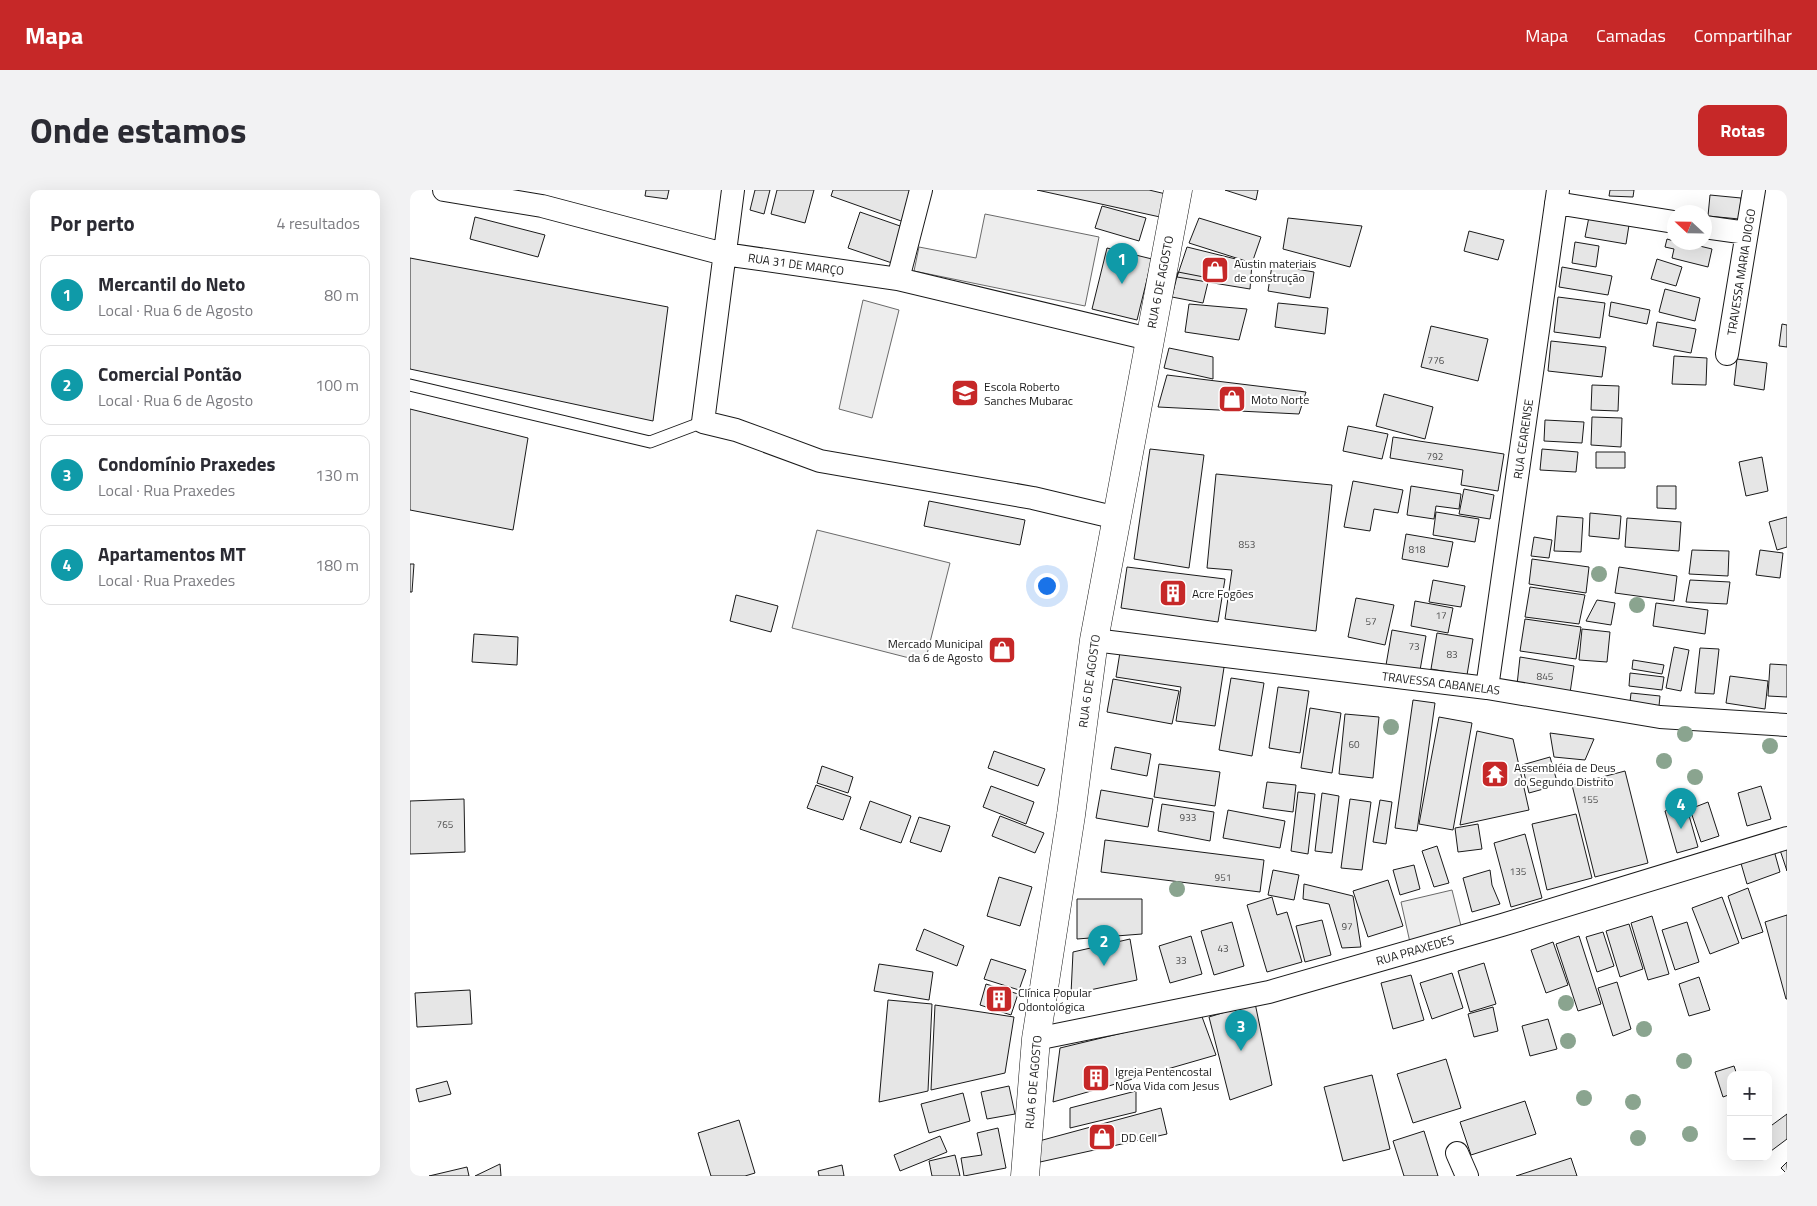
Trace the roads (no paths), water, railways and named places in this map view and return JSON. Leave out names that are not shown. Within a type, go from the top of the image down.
[{"type":"street","name":"RUA 31 DE MARÇO","points":[[444,190],[542,206],[724,254],[898,278],[1149,339]]},
{"type":"street","points":[[733,190],[703,422],[736,430],[820,461],[1033,498],[1117,518]]},
{"type":"street","points":[[898,278],[921,190]]},
{"type":"street","name":"RUA 6 DE AGOSTO","points":[[1025,1176],[1036,1039],[1071,815],[1094,640],[1178,190]]},
{"type":"street","name":"TRAVESSA MARIA DIOGO","points":[[1727,354],[1754,190]]},
{"type":"street","points":[[1557,197],[1667,221]]},
{"type":"street","name":"RUA CEARENSE","points":[[1487,688],[1557,197]]},
{"type":"street","points":[[1712,227],[1747,233]]},
{"type":"street","name":"TRAVESSA CABANELAS","points":[[1094,640],[1487,688],[1660,717],[1787,725]]},
{"type":"street","name":"RUA PRAXEDES","points":[[1036,1039],[1269,992],[1502,925],[1787,838]]},
{"type":"street","points":[[1457,1154],[1467,1176]]},
{"type":"lane","points":[[410,385],[650,442],[703,422]]},
{"type":"place","name":"Austin materiais de construção","points":[[1215,270]]},
{"type":"place","name":"Mercantil do Neto","points":[[1122,284]]},
{"type":"place","name":"Escola Roberto Sanches Mubarac","points":[[965,393]]},
{"type":"place","name":"Moto Norte","points":[[1232,399]]},
{"type":"place","name":"Acre Fogões","points":[[1173,593]]},
{"type":"place","name":"Mercado Municipal da 6 de Agosto","points":[[1002,650]]},
{"type":"place","name":"Assembléia de Deus do Segundo Distrito","points":[[1495,774]]},
{"type":"place","name":"Apartamentos MT","points":[[1681,829]]},
{"type":"place","name":"Comercial Pontão","points":[[1104,966]]},
{"type":"place","name":"Clínica Popular Odontológica","points":[[999,999]]},
{"type":"place","name":"Condomínio Praxedes","points":[[1241,1051]]},
{"type":"place","name":"Igreja Pentencostal Nova Vida com Jesus","points":[[1096,1078]]},
{"type":"place","name":"DD Cell","points":[[1102,1137]]}]
